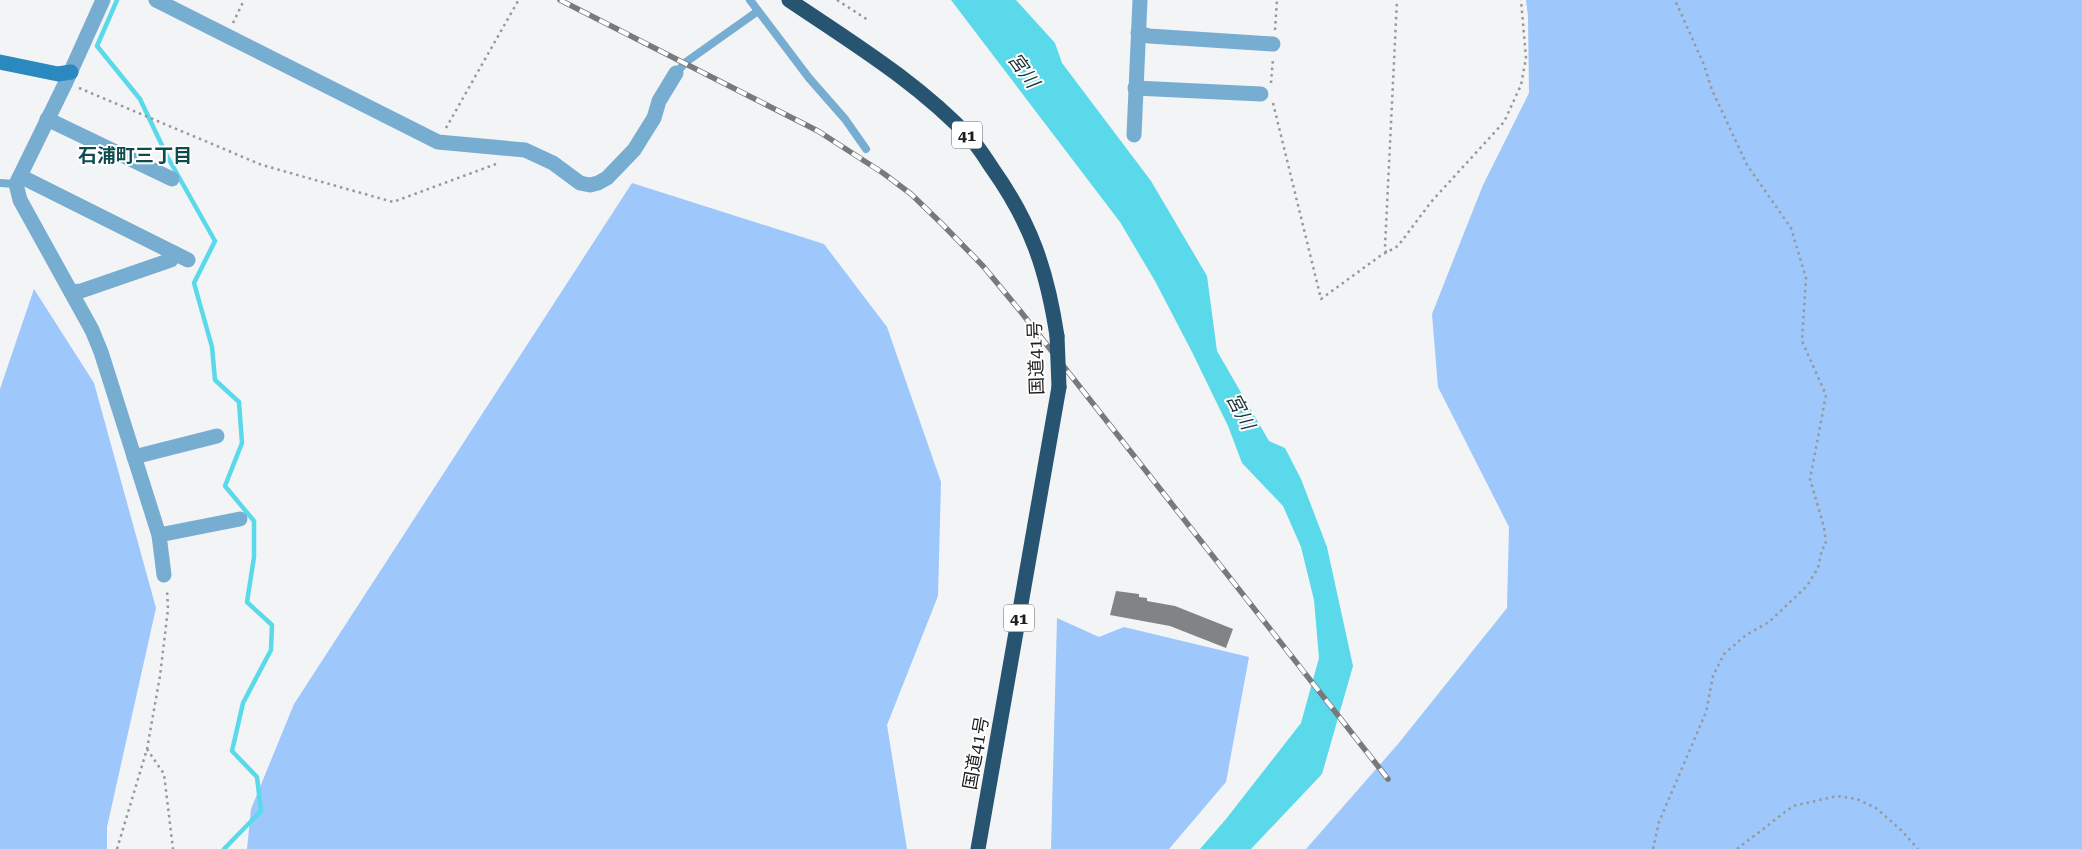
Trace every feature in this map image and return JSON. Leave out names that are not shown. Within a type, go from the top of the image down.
[{"type":"highway","name":"国道41号","points":[[789,0],[902,77],[940,109],[973,141],[1022,214],[1037,251],[1050,293],[1057,336],[1059,387],[978,849]]},
{"type":"street","points":[[103,0],[18,180],[20,200],[92,330],[101,352],[159,535],[164,575]]},
{"type":"street","points":[[156,0],[438,142],[525,150],[553,163],[580,183],[590,185],[607,178],[634,150],[654,118],[660,101],[676,73]]},
{"type":"street","points":[[1134,135],[1140,0]]},
{"type":"street","points":[[1138,33],[1149,36],[1274,44]]},
{"type":"street","points":[[0,62],[68,77]]},
{"type":"street","points":[[1135,88],[1268,93]]},
{"type":"street","points":[[47,119],[172,179]]},
{"type":"street","points":[[18,180],[188,260]]},
{"type":"street","points":[[71,292],[82,291],[171,260],[174,253]]},
{"type":"street","points":[[134,457],[218,436]]},
{"type":"street","points":[[159,535],[240,519]]},
{"type":"lane","points":[[750,0],[866,149]]},
{"type":"lane","points":[[676,73],[686,62],[758,11]]},
{"type":"lane","points":[[0,183],[18,180]]},
{"type":"path","points":[[227,35],[244,0]]},
{"type":"path","points":[[837,0],[868,20]]},
{"type":"path","points":[[1278,0],[1268,93],[1321,299],[1398,246],[1432,202],[1504,122],[1521,85],[1526,58],[1522,0]]},
{"type":"path","points":[[1386,253],[1398,0]]},
{"type":"path","points":[[1653,849],[1659,822],[1706,712],[1713,676],[1724,654],[1746,635],[1769,622],[1807,586],[1818,568],[1822,549],[1826,545],[1824,527],[1810,479],[1826,395],[1802,341],[1806,278],[1791,228],[1747,164],[1712,90],[1704,65],[1675,0]]},
{"type":"path","points":[[438,142],[518,1]]},
{"type":"path","points":[[68,77],[141,115],[279,171],[393,202],[496,164]]},
{"type":"path","points":[[117,849],[147,749],[160,676],[168,609],[164,575]]},
{"type":"path","points":[[147,749],[164,774],[173,849]]},
{"type":"path","points":[[1737,849],[1793,806],[1837,796],[1857,798],[1876,808],[1902,831],[1918,849]]},
{"type":"shaded area","points":[[1526,0],[2082,0],[2082,849],[1306,849],[1398,744],[1507,608],[1509,527],[1438,387],[1432,314],[1483,185],[1529,93]]},
{"type":"shaded area","points":[[632,183],[824,244],[887,327],[941,482],[938,596],[887,725],[907,849],[247,849],[251,809],[294,704]]},
{"type":"shaded area","points":[[34,289],[94,383],[156,608],[107,827],[107,849],[0,849],[0,389]]},
{"type":"shaded area","points":[[1057,618],[1099,637],[1124,627],[1249,657],[1226,782],[1169,849],[1051,849]]},
{"type":"water","name":"宮川","points":[[951,0],[1016,0],[1055,43],[1062,63],[1151,181],[1207,276],[1217,351],[1269,441],[1285,448],[1301,479],[1327,547],[1353,666],[1322,774],[1251,849],[1200,849],[1226,819],[1301,723],[1319,658],[1314,600],[1301,547],[1283,506],[1242,463],[1228,426],[1192,352],[1155,281],[1120,222]]},
{"type":"building","points":[[1116,591],[1139,594],[1139,597],[1147,598],[1147,601],[1175,606],[1233,629],[1226,648],[1170,626],[1110,615]]},
{"type":"waterway","points":[[117,0],[97,46],[140,99],[167,156],[215,241],[194,283],[212,347],[215,380],[239,402],[242,443],[225,486],[254,521],[254,557],[247,602],[272,625],[271,650],[243,703],[232,751],[257,777],[261,811],[224,849]]},
{"type":"railway","points":[[560,0],[818,131],[883,173],[911,194],[983,266],[1021,312],[1388,779]]},
{"type":"district","name":"石浦町三丁目","points":[[135,155]]}]
